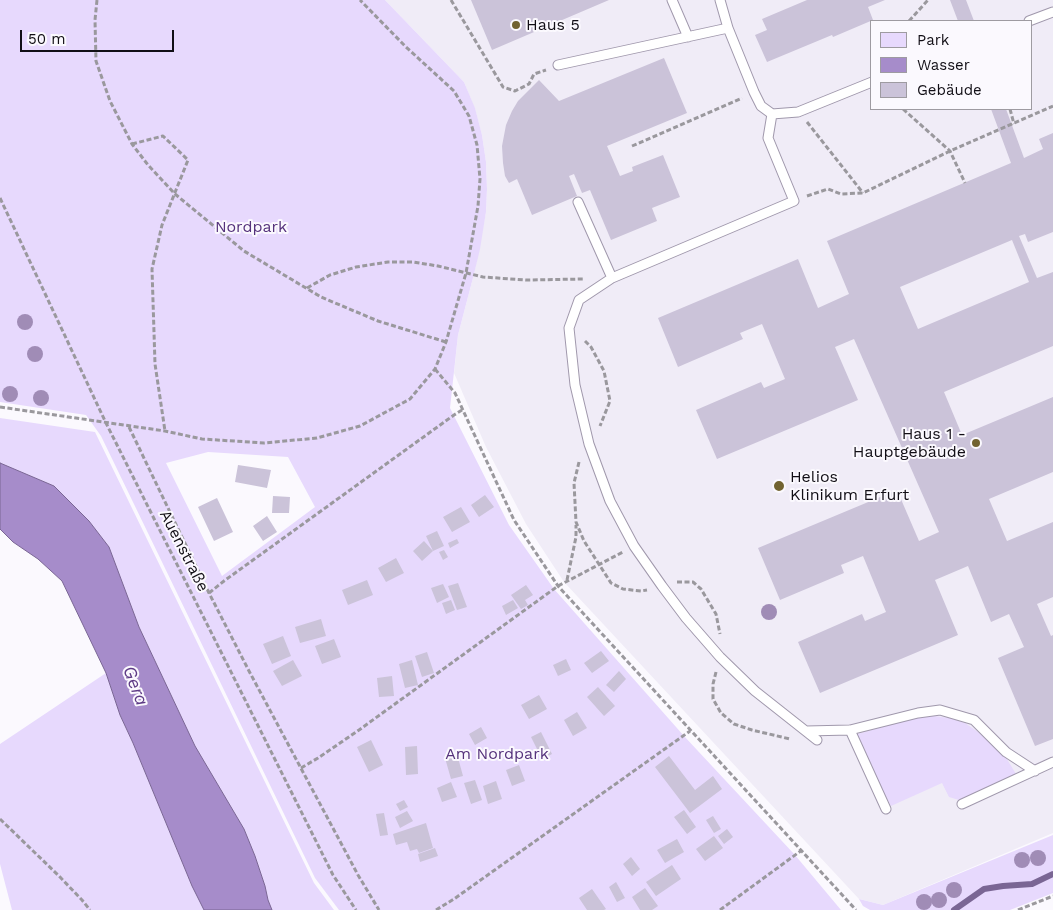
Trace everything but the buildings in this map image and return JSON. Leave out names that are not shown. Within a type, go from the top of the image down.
[{"type":"lane","points":[[672,0],[688,38]]},
{"type":"lane","points":[[720,0],[728,28],[754,92],[761,106],[772,114],[798,112],[870,83]]},
{"type":"lane","points":[[1032,20],[1053,12]]},
{"type":"lane","points":[[558,65],[728,28]]},
{"type":"lane","points":[[772,114],[768,138],[794,201],[612,278],[579,300],[569,328],[575,386],[589,444],[610,501],[634,546],[686,618],[720,657],[755,691],[817,740]]},
{"type":"lane","points":[[578,202],[612,278]]},
{"type":"lane","points":[[806,731],[850,730],[918,713],[940,710],[974,720],[1006,752],[1035,771]]},
{"type":"lane","points":[[850,730],[886,809]]},
{"type":"lane","points":[[962,804],[1053,762]]},
{"type":"path","points":[[97,0],[95,20],[96,61],[110,101],[132,144],[148,165],[175,194],[244,251],[306,289],[378,321],[446,342]]},
{"type":"path","points":[[0,407],[202,438],[264,442],[317,438],[360,426],[410,399],[435,369],[446,342],[466,273],[478,206],[480,179],[477,145],[469,116],[454,91],[406,47],[360,0]]},
{"type":"path","points":[[452,0],[503,86],[515,91],[528,84],[534,74],[558,65]]},
{"type":"path","points":[[911,20],[928,0]]},
{"type":"path","points":[[632,146],[754,92]]},
{"type":"path","points":[[794,201],[828,189],[841,194],[863,193],[950,151],[1053,106]]},
{"type":"path","points":[[903,110],[950,151],[966,183]]},
{"type":"path","points":[[1010,110],[1014,124]]},
{"type":"path","points":[[798,112],[863,193]]},
{"type":"path","points":[[132,144],[163,136],[188,160],[162,225],[152,269],[155,364],[165,432]]},
{"type":"path","name":"Auenstraße","points":[[0,198],[106,423],[333,875],[356,910]]},
{"type":"path","points":[[306,289],[330,275],[356,267],[388,262],[413,262],[483,277],[526,280],[574,280]]},
{"type":"path","points":[[435,369],[455,394],[514,520],[558,586],[856,910]]},
{"type":"path","points":[[209,593],[462,410]]},
{"type":"path","points":[[128,426],[209,593],[301,768],[379,910]]},
{"type":"path","points":[[567,580],[576,537],[576,522]]},
{"type":"path","points":[[301,768],[359,730],[567,580],[634,546]]},
{"type":"path","points":[[436,910],[690,731]]},
{"type":"path","points":[[0,819],[59,876],[90,910]]},
{"type":"path","points":[[720,910],[802,850]]},
{"type":"path","points":[[1018,910],[1053,896]]},
{"type":"shaded area","name":"Helios Klinikum Erfurt","points":[[385,0],[1053,0],[1053,833],[883,905],[859,899],[564,582],[526,524],[486,447],[454,373],[458,335],[474,274],[486,212],[486,162],[482,135],[475,109],[464,82]]},
{"type":"green space","name":"Nordpark","points":[[0,0],[385,0],[464,82],[475,108],[482,135],[486,162],[486,212],[480,249],[458,335],[450,408],[509,525],[554,589],[684,736],[795,855],[841,910],[339,910],[315,878],[101,436],[86,415],[0,402]],"holes":[[[208,452],[288,457],[315,507],[222,576],[166,463]]]},
{"type":"green space","points":[[0,418],[95,432],[314,883],[334,910],[272,910],[255,856],[244,829],[195,746],[139,627],[109,547],[89,521],[54,486],[0,463]]},
{"type":"green space","points":[[106,673],[120,715],[192,886],[204,910],[12,910],[0,864],[0,744]]},
{"type":"green space","points":[[934,716],[965,723],[978,732],[1005,756],[1016,774],[959,800],[949,797],[942,783],[891,806],[854,735],[914,718]]},
{"type":"green space","points":[[1053,835],[1053,893],[1010,910],[870,910],[863,906],[859,899],[883,905]]},
{"type":"water","name":"Gera","points":[[0,463],[54,486],[89,521],[109,547],[139,627],[195,746],[244,829],[255,856],[272,910],[204,910],[192,886],[120,715],[106,673],[62,581],[38,559],[13,542],[0,529]]},
{"type":"waterway","points":[[954,910],[984,889],[1032,884],[1053,874]]},
{"type":"place","name":"Haus 5","points":[[516,25]]},
{"type":"place","name":"Haus 1 - Hauptgebäude","points":[[976,443]]},
{"type":"place","name":"Helios Klinikum Erfurt","points":[[779,486]]},
{"type":"park label","name":"Am Nordpark","points":[[497,754]]}]
